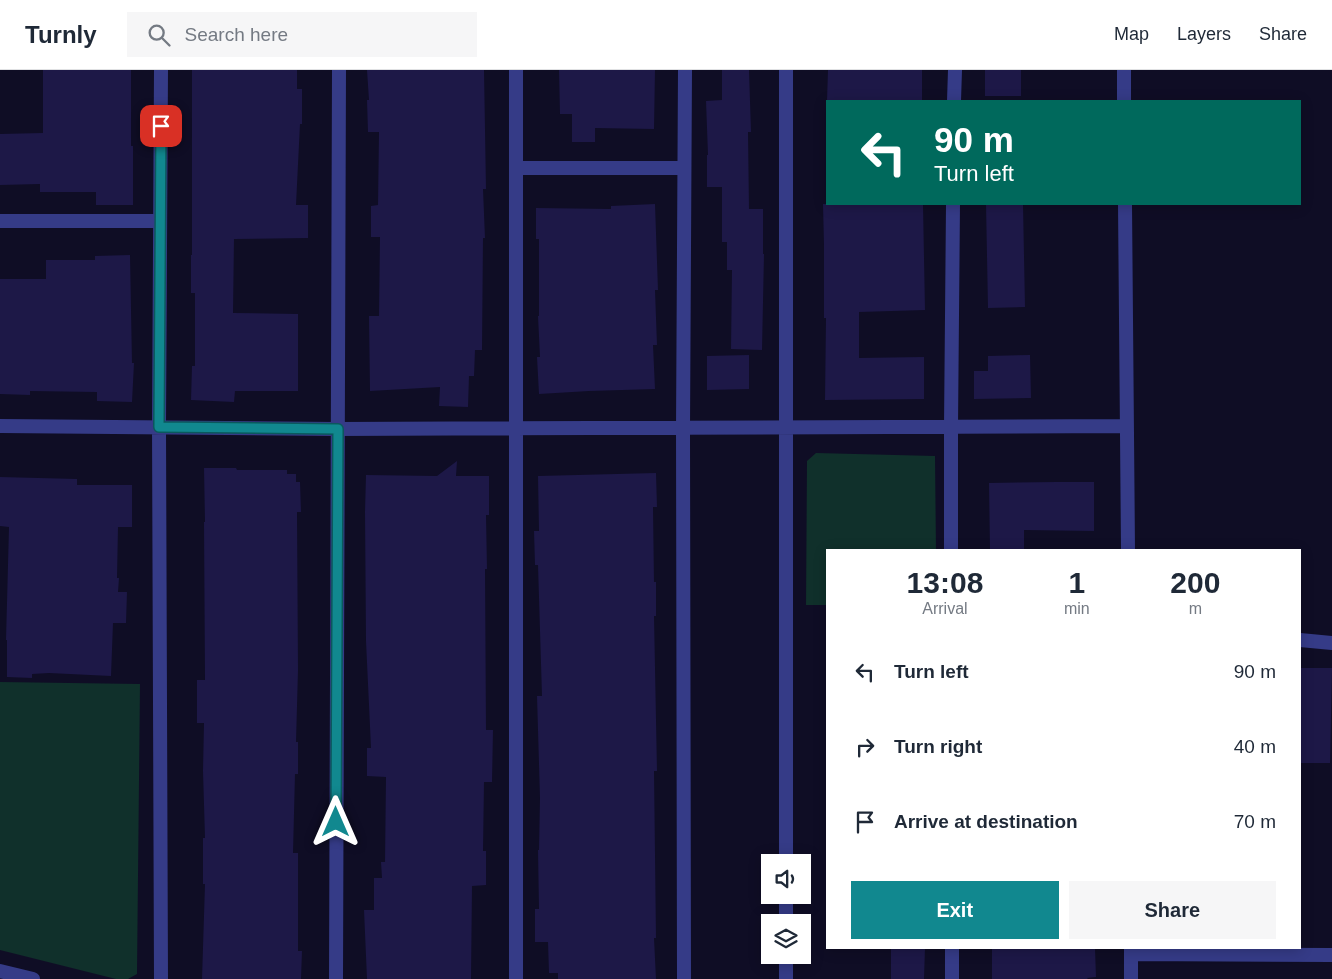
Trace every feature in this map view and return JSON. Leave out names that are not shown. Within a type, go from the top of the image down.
[{"type":"street","points":[[161,70],[159,427],[161,979]]},
{"type":"street","points":[[336,979],[339,70]]},
{"type":"street","points":[[516,70],[516,979]]},
{"type":"street","points":[[684,979],[683,428],[685,70]]},
{"type":"street","points":[[786,70],[786,854]]},
{"type":"street","points":[[954,100],[955,70]]},
{"type":"street","points":[[1124,70],[1124,100]]},
{"type":"street","points":[[516,168],[684,168]]},
{"type":"street","points":[[951,549],[953,205]]},
{"type":"street","points":[[1125,205],[1128,549]]},
{"type":"street","points":[[0,221],[160,220]]},
{"type":"street","points":[[0,426],[338,429],[1127,426]]},
{"type":"street","points":[[1301,640],[1332,643]]},
{"type":"street","points":[[952,949],[952,979]]},
{"type":"street","points":[[1131,979],[1131,951],[1332,955]]},
{"type":"street","points":[[786,964],[786,979]]},
{"type":"street","points":[[0,971],[33,979]]},
{"type":"green space","points":[[816,453],[935,456],[936,549],[826,549],[826,605],[806,605],[807,461]]},
{"type":"green space","points":[[0,682],[140,684],[137,974],[128,979],[116,979],[0,950]]},
{"type":"building","points":[[43,70],[131,70],[133,205],[96,205],[96,192],[40,192],[40,184],[0,185],[0,134],[43,133]]},
{"type":"building","points":[[192,70],[297,70],[297,89],[302,89],[302,124],[300,124],[296,205],[308,205],[308,238],[234,239],[233,313],[298,314],[298,391],[235,391],[234,402],[191,400],[192,366],[195,366],[195,293],[191,293]]},
{"type":"building","points":[[367,70],[484,70],[486,189],[483,189],[485,238],[483,238],[482,350],[475,350],[474,376],[469,376],[468,407],[439,406],[440,387],[370,391],[369,316],[379,316],[380,237],[371,237],[371,206],[378,205],[379,132],[368,132],[367,100],[369,100]]},
{"type":"building","points":[[559,70],[655,70],[654,129],[595,128],[595,142],[572,142],[572,114],[560,114]]},
{"type":"building","points":[[722,70],[749,70],[751,132],[748,132],[749,209],[763,209],[762,350],[731,349],[732,270],[727,270],[727,242],[722,242],[722,187],[707,187],[706,101],[722,100]]},
{"type":"building","points":[[828,70],[922,70],[922,100],[827,100]]},
{"type":"building","points":[[985,70],[1021,70],[1021,96],[985,96]]},
{"type":"building","points":[[655,204],[658,290],[655,290],[657,345],[653,345],[655,389],[539,394],[537,357],[540,357],[538,316],[539,239],[536,239],[536,208],[611,209],[611,206]]},
{"type":"building","points":[[823,204],[923,205],[925,310],[859,312],[859,358],[924,357],[924,399],[825,400],[826,318],[824,318]]},
{"type":"building","points":[[986,205],[1023,205],[1025,307],[988,308]]},
{"type":"building","points":[[130,255],[132,363],[134,363],[132,402],[97,401],[97,392],[30,391],[30,395],[0,394],[0,279],[46,279],[46,260],[95,260],[95,256]]},
{"type":"building","points":[[749,355],[749,389],[707,390],[707,356]]},
{"type":"building","points":[[1030,355],[1031,398],[974,399],[974,371],[988,371],[988,356]]},
{"type":"building","points":[[457,461],[456,476],[489,476],[489,515],[486,515],[487,569],[485,569],[486,730],[493,730],[492,782],[484,782],[483,851],[486,851],[486,885],[472,886],[471,979],[367,979],[364,910],[374,910],[374,878],[382,878],[381,862],[385,862],[386,777],[367,776],[367,748],[371,748],[366,641],[366,475],[437,476]]},
{"type":"building","points":[[204,468],[287,470],[287,474],[296,474],[296,482],[300,482],[301,512],[297,512],[298,670],[296,742],[298,742],[298,774],[295,774],[293,853],[298,853],[298,951],[302,951],[301,979],[202,979],[205,884],[203,884],[203,838],[205,838],[204,723],[197,723],[197,680],[205,680]]},
{"type":"building","points":[[656,473],[657,507],[653,507],[654,582],[656,582],[656,616],[654,616],[657,771],[654,771],[656,938],[654,938],[656,979],[558,979],[558,973],[549,973],[548,942],[535,942],[535,909],[539,909],[538,850],[540,798],[537,696],[542,696],[538,565],[535,565],[534,531],[539,531],[538,476]]},
{"type":"building","points":[[0,477],[77,479],[77,485],[132,485],[132,527],[118,527],[118,592],[127,592],[126,623],[113,623],[111,676],[49,673],[32,674],[32,678],[7,677],[9,527],[0,526]]},
{"type":"building","points":[[1094,482],[1094,531],[1024,530],[1024,549],[990,549],[989,483]]},
{"type":"building","points":[[1301,668],[1332,668],[1330,763],[1301,763]]},
{"type":"building","points":[[891,949],[925,949],[924,979],[891,979]]},
{"type":"building","points":[[992,949],[1095,949],[1096,977],[1088,979],[992,979]]},
{"type":"route","points":[[161,126],[159,427],[338,429],[336,822]]}]
